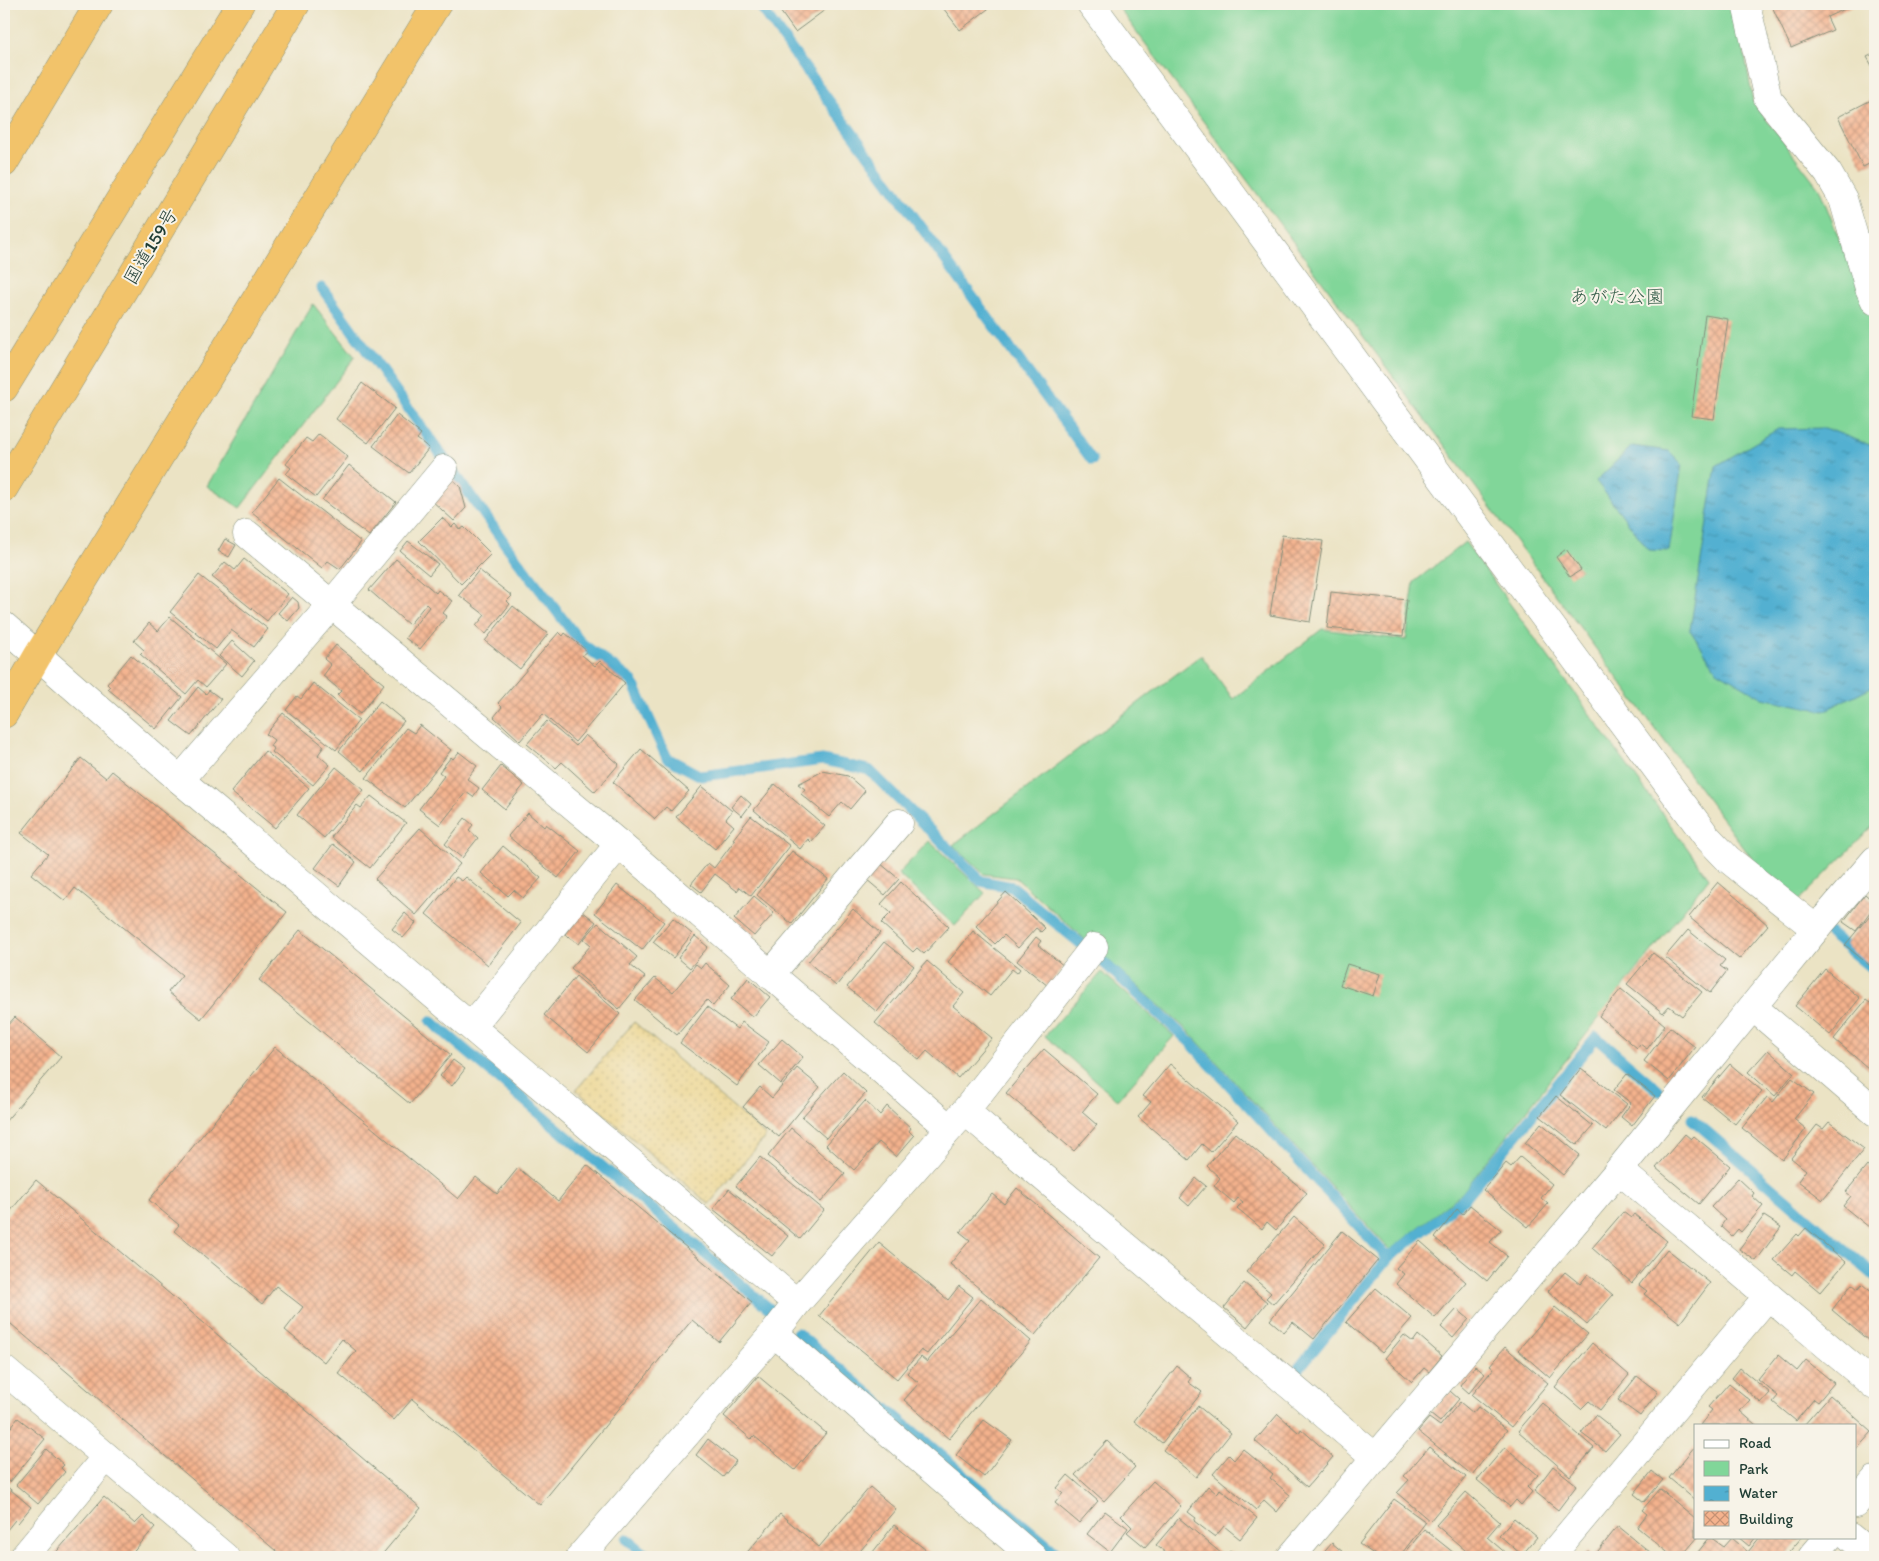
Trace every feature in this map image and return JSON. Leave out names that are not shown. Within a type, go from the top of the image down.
[{"type":"highway","points":[[4,163],[99,4]]},
{"type":"highway","points":[[4,388],[240,4]]},
{"type":"highway","name":"国道159号","points":[[4,488],[296,4]]},
{"type":"highway","points":[[4,714],[38,655],[437,4]]},
{"type":"street","points":[[1091,4],[1707,837],[1728,859],[1816,929]]},
{"type":"street","points":[[1746,4],[1768,99],[1828,174],[1843,199],[1868,288],[1875,301]]},
{"type":"street","points":[[180,780],[331,605],[444,469]]},
{"type":"street","points":[[247,534],[619,844],[770,975],[957,1120],[1375,1457]]},
{"type":"street","points":[[4,626],[180,780],[797,1303]]},
{"type":"street","points":[[770,975],[899,823]]},
{"type":"street","points":[[472,1026],[619,844]]},
{"type":"street","points":[[1291,1557],[1619,1170],[1816,929],[1875,860]]},
{"type":"street","points":[[580,1557],[774,1333],[797,1303],[957,1120],[1091,952]]},
{"type":"street","points":[[1752,1007],[1875,1112]]},
{"type":"street","points":[[1619,1170],[1875,1386]]},
{"type":"street","points":[[1550,1557],[1768,1296]]},
{"type":"street","points":[[774,1333],[1033,1557]]},
{"type":"street","points":[[4,1370],[225,1557]]},
{"type":"street","points":[[24,1557],[106,1457]]},
{"type":"street","points":[[1856,1503],[1875,1480]]},
{"type":"street","points":[[1812,1557],[1827,1538]]},
{"type":"street","points":[[1851,1538],[1874,1557]]},
{"type":"green space","name":"あがた公園","points":[[1116,4],[1734,4],[1737,10],[1753,102],[1819,188],[1867,308],[1875,323],[1875,824],[1799,901],[1756,864]]},
{"type":"green space","points":[[313,304],[355,357],[240,508],[207,486]]},
{"type":"green space","points":[[1465,542],[1709,878],[1462,1193],[1390,1250],[1188,1031],[1016,878],[984,874],[953,845],[1201,655],[1233,699],[1322,629],[1406,640],[1414,582]]},
{"type":"green space","points":[[929,841],[985,893],[955,926],[898,874]]},
{"type":"green space","points":[[1102,972],[1174,1036],[1117,1100],[1045,1036]]},
{"type":"sand","points":[[634,1022],[766,1136],[709,1204],[576,1090]]},
{"type":"water","points":[[1825,428],[1875,447],[1875,685],[1824,711],[1763,698],[1717,671],[1690,630],[1716,466],[1778,429]]},
{"type":"water","points":[[1632,446],[1669,451],[1682,464],[1669,551],[1649,550],[1596,481]]},
{"type":"building","points":[[775,4],[833,4],[795,32]]},
{"type":"building","points":[[940,4],[984,4],[988,9],[960,30]]},
{"type":"building","points":[[1771,4],[1856,4],[1827,17],[1833,30],[1791,48]]},
{"type":"building","points":[[1875,53],[1875,71],[1867,57]]},
{"type":"building","points":[[1875,98],[1875,161],[1863,167],[1838,117]]},
{"type":"building","points":[[1705,315],[1728,319],[1714,419],[1691,416]]},
{"type":"building","points":[[362,383],[395,408],[368,443],[336,419]]},
{"type":"building","points":[[397,415],[421,434],[417,439],[429,448],[409,473],[373,446]]},
{"type":"building","points":[[319,434],[348,457],[316,497],[286,474],[291,468],[286,464],[306,438],[312,442]]},
{"type":"building","points":[[349,465],[396,502],[369,536],[322,500]]},
{"type":"building","points":[[450,477],[460,486],[466,508],[454,521],[430,499]]},
{"type":"building","points":[[279,478],[361,542],[340,569],[328,561],[322,568],[252,512]]},
{"type":"building","points":[[442,518],[452,527],[455,524],[460,530],[464,527],[491,554],[461,584],[419,541]]},
{"type":"building","points":[[1282,535],[1323,541],[1310,622],[1270,615]]},
{"type":"building","points":[[225,539],[236,545],[229,557],[218,551]]},
{"type":"building","points":[[408,541],[438,564],[429,575],[400,551]]},
{"type":"building","points":[[1566,549],[1581,570],[1570,577],[1556,557]]},
{"type":"building","points":[[244,559],[288,594],[267,621],[212,577],[225,562],[235,570]]},
{"type":"building","points":[[396,559],[436,593],[438,590],[452,601],[443,613],[447,616],[420,649],[405,638],[429,607],[426,604],[409,625],[369,590]]},
{"type":"building","points":[[479,570],[512,596],[507,601],[510,604],[486,634],[476,626],[485,615],[459,595]]},
{"type":"building","points":[[199,575],[268,629],[254,647],[231,630],[216,649],[170,612]]},
{"type":"building","points":[[1331,592],[1407,600],[1403,636],[1327,628]]},
{"type":"building","points":[[292,597],[298,602],[299,608],[288,621],[278,613]]},
{"type":"building","points":[[513,606],[548,634],[520,669],[485,641]]},
{"type":"building","points":[[170,617],[226,664],[206,687],[198,680],[186,694],[140,654],[144,650],[134,641],[149,623],[158,631]]},
{"type":"building","points":[[559,632],[563,636],[565,633],[587,651],[582,655],[595,666],[600,661],[625,683],[575,742],[543,714],[520,741],[494,717],[502,707],[498,703]]},
{"type":"building","points":[[232,641],[254,661],[242,676],[219,656]]},
{"type":"building","points":[[336,645],[384,684],[360,714],[337,695],[341,691],[323,676],[331,665],[324,659]]},
{"type":"building","points":[[131,655],[182,697],[156,729],[108,689],[110,687],[107,684]]},
{"type":"building","points":[[313,683],[359,720],[336,750],[286,710],[297,696],[301,699]]},
{"type":"building","points":[[198,687],[206,694],[209,690],[221,699],[191,736],[171,721]]},
{"type":"building","points":[[380,701],[404,721],[363,771],[339,751]]},
{"type":"building","points":[[283,713],[324,746],[318,755],[330,765],[313,785],[272,752],[274,749],[270,746],[274,740],[266,734]]},
{"type":"building","points":[[547,721],[576,746],[585,735],[619,764],[595,792],[562,762],[556,768],[527,744]]},
{"type":"building","points":[[420,725],[451,750],[405,808],[366,778],[406,728],[414,733]]},
{"type":"building","points":[[641,749],[689,791],[671,811],[666,807],[655,819],[613,782]]},
{"type":"building","points":[[265,751],[309,788],[275,828],[231,792]]},
{"type":"building","points":[[459,752],[477,766],[467,779],[479,788],[473,797],[466,792],[440,825],[419,809],[444,776],[439,772],[451,757],[453,759]]},
{"type":"building","points":[[81,758],[106,778],[112,771],[287,912],[201,1019],[168,992],[182,975],[75,888],[65,901],[31,874],[48,854],[21,833]]},
{"type":"building","points":[[501,766],[524,785],[505,809],[482,790]]},
{"type":"building","points":[[336,767],[364,790],[324,838],[297,815]]},
{"type":"building","points":[[823,771],[848,776],[865,791],[850,809],[842,802],[829,817],[801,794],[805,789],[798,784]]},
{"type":"building","points":[[775,784],[825,826],[811,842],[808,839],[800,849],[754,810]]},
{"type":"building","points":[[702,786],[732,811],[726,819],[734,826],[715,849],[676,817]]},
{"type":"building","points":[[741,795],[751,804],[742,816],[731,807]]},
{"type":"building","points":[[371,796],[406,823],[370,868],[331,837],[357,805],[361,808]]},
{"type":"building","points":[[528,813],[544,827],[546,824],[580,851],[558,878],[508,836]]},
{"type":"building","points":[[751,816],[790,846],[751,896],[740,887],[737,891],[715,874],[701,892],[691,884],[708,863],[714,868]]},
{"type":"building","points":[[465,818],[473,825],[469,830],[478,838],[462,858],[445,844]]},
{"type":"building","points":[[420,828],[460,864],[416,915],[375,879]]},
{"type":"building","points":[[333,844],[356,862],[339,886],[315,868]]},
{"type":"building","points":[[503,846],[541,878],[523,898],[514,890],[508,896],[481,873]]},
{"type":"building","points":[[792,851],[828,879],[792,924],[757,895]]},
{"type":"building","points":[[880,863],[899,879],[885,895],[866,879]]},
{"type":"building","points":[[456,877],[462,881],[466,877],[521,923],[488,965],[426,914]]},
{"type":"building","points":[[901,882],[949,927],[924,954],[917,948],[913,952],[881,923],[891,913],[881,904]]},
{"type":"building","points":[[1718,882],[1768,925],[1739,959],[1689,917]]},
{"type":"building","points":[[617,885],[664,922],[642,950],[595,913]]},
{"type":"building","points":[[1006,892],[1045,928],[1041,932],[1036,928],[1018,948],[1004,935],[995,944],[976,926]]},
{"type":"building","points":[[1865,894],[1875,905],[1856,931],[1843,922]]},
{"type":"building","points":[[754,896],[774,913],[754,936],[734,919]]},
{"type":"building","points":[[853,909],[880,933],[836,986],[808,962]]},
{"type":"building","points":[[1875,909],[1875,970],[1845,945]]},
{"type":"building","points":[[582,911],[596,922],[579,944],[565,934]]},
{"type":"building","points":[[405,913],[416,923],[403,938],[392,929]]},
{"type":"building","points":[[673,918],[692,934],[673,958],[653,942]]},
{"type":"building","points":[[598,923],[637,957],[630,965],[645,977],[619,1009],[571,968],[591,945],[584,939]]},
{"type":"building","points":[[300,930],[451,1055],[410,1104],[259,980]]},
{"type":"building","points":[[1688,930],[1725,960],[1720,966],[1727,971],[1710,993],[1665,957]]},
{"type":"building","points":[[973,931],[1020,969],[1017,973],[1012,969],[990,996],[948,962]]},
{"type":"building","points":[[695,936],[708,947],[690,968],[678,958]]},
{"type":"building","points":[[1036,937],[1041,941],[1038,945],[1064,966],[1048,986],[1017,961]]},
{"type":"building","points":[[884,942],[914,966],[877,1012],[847,987]]},
{"type":"building","points":[[1653,953],[1702,992],[1682,1016],[1669,1006],[1663,1013],[1627,984]]},
{"type":"building","points":[[927,961],[964,993],[953,1006],[992,1038],[958,1078],[927,1051],[919,1060],[875,1023]]},
{"type":"building","points":[[705,963],[730,985],[713,1006],[707,1000],[677,1035],[635,1000],[655,978],[673,992],[696,964],[701,968]]},
{"type":"building","points":[[1347,964],[1380,974],[1373,996],[1340,985]]},
{"type":"building","points":[[1825,969],[1860,998],[1830,1035],[1795,1006]]},
{"type":"building","points":[[576,976],[620,1014],[588,1052],[544,1015]]},
{"type":"building","points":[[748,978],[770,997],[753,1017],[731,999]]},
{"type":"building","points":[[1621,989],[1665,1025],[1647,1049],[1640,1044],[1637,1048],[1599,1016]]},
{"type":"building","points":[[1874,999],[1875,1074],[1834,1039],[1866,1000],[1870,1003]]},
{"type":"building","points":[[707,1007],[737,1029],[742,1022],[769,1042],[737,1086],[680,1043]]},
{"type":"building","points":[[15,1017],[61,1057],[4,1123],[4,1029]]},
{"type":"building","points":[[1670,1027],[1695,1047],[1669,1081],[1644,1061]]},
{"type":"building","points":[[782,1039],[803,1057],[781,1084],[759,1065]]},
{"type":"building","points":[[275,1047],[458,1199],[476,1177],[497,1194],[518,1168],[558,1201],[587,1165],[752,1302],[719,1342],[692,1320],[540,1505],[412,1399],[394,1420],[338,1373],[356,1351],[342,1339],[324,1362],[285,1330],[303,1307],[276,1286],[262,1304],[174,1231],[179,1225],[149,1200]]},
{"type":"building","points":[[1044,1049],[1097,1094],[1082,1112],[1097,1125],[1074,1151],[1006,1093]]},
{"type":"building","points":[[1768,1050],[1794,1073],[1775,1096],[1748,1072]]},
{"type":"building","points":[[453,1060],[465,1069],[452,1086],[440,1076]]},
{"type":"building","points":[[1170,1064],[1238,1121],[1211,1152],[1202,1144],[1189,1160],[1138,1117],[1151,1102],[1143,1096]]},
{"type":"building","points":[[1730,1064],[1762,1091],[1735,1124],[1702,1097]]},
{"type":"building","points":[[797,1068],[820,1087],[779,1137],[743,1107],[760,1087],[772,1098]]},
{"type":"building","points":[[1581,1068],[1627,1104],[1606,1131],[1560,1095]]},
{"type":"building","points":[[843,1071],[866,1093],[826,1138],[802,1117]]},
{"type":"building","points":[[1627,1074],[1655,1096],[1632,1126],[1621,1117],[1631,1103],[1614,1090]]},
{"type":"building","points":[[1792,1078],[1814,1094],[1794,1119],[1806,1129],[1782,1160],[1742,1128],[1767,1097],[1773,1102]]},
{"type":"building","points":[[1556,1096],[1593,1126],[1577,1145],[1540,1116]]},
{"type":"building","points":[[865,1101],[880,1115],[887,1106],[911,1128],[909,1131],[914,1136],[896,1157],[879,1142],[854,1170],[826,1145]]},
{"type":"building","points":[[1829,1122],[1864,1149],[1823,1200],[1798,1181],[1806,1170],[1791,1158],[1817,1125],[1823,1129]]},
{"type":"building","points":[[1541,1123],[1580,1155],[1563,1175],[1525,1143]]},
{"type":"building","points":[[791,1128],[845,1174],[821,1202],[768,1156]]},
{"type":"building","points":[[1235,1133],[1307,1193],[1276,1230],[1267,1222],[1262,1229],[1237,1208],[1243,1202],[1238,1198],[1234,1203],[1214,1186],[1220,1178],[1207,1166]]},
{"type":"building","points":[[1685,1134],[1691,1139],[1694,1136],[1730,1166],[1699,1204],[1656,1168]]},
{"type":"building","points":[[760,1157],[824,1210],[800,1239],[736,1186]]},
{"type":"building","points":[[1520,1157],[1552,1184],[1541,1198],[1548,1204],[1528,1227],[1483,1190],[1506,1163],[1511,1167]]},
{"type":"building","points":[[1867,1166],[1875,1173],[1875,1232],[1843,1206],[1851,1196],[1846,1192]]},
{"type":"building","points":[[1196,1178],[1206,1186],[1189,1206],[1180,1198]]},
{"type":"building","points":[[1738,1178],[1754,1193],[1752,1196],[1763,1206],[1741,1232],[1738,1229],[1732,1236],[1721,1226],[1725,1220],[1711,1207]]},
{"type":"building","points":[[36,1180],[421,1508],[380,1557],[283,1557],[4,1318],[4,1219]]},
{"type":"building","points":[[1017,1188],[1099,1258],[1035,1335],[950,1264],[970,1240],[960,1232],[992,1194],[1004,1204]]},
{"type":"building","points":[[729,1189],[788,1236],[772,1256],[713,1209]]},
{"type":"building","points":[[1470,1205],[1501,1230],[1490,1242],[1507,1256],[1487,1281],[1435,1238],[1457,1209],[1463,1214]]},
{"type":"building","points":[[1623,1212],[1631,1218],[1634,1214],[1667,1241],[1632,1283],[1592,1248]]},
{"type":"building","points":[[1764,1216],[1781,1227],[1756,1261],[1739,1249]]},
{"type":"building","points":[[1294,1217],[1325,1244],[1273,1304],[1266,1298],[1271,1293],[1246,1272]]},
{"type":"building","points":[[1806,1228],[1846,1262],[1820,1292],[1795,1271],[1792,1275],[1774,1260],[1797,1234],[1799,1236]]},
{"type":"building","points":[[1342,1231],[1378,1260],[1314,1339],[1293,1322],[1284,1332],[1270,1320]]},
{"type":"building","points":[[1420,1241],[1466,1282],[1435,1318],[1396,1284],[1404,1274],[1396,1268]]},
{"type":"building","points":[[879,1243],[948,1300],[959,1286],[973,1297],[927,1354],[921,1350],[897,1379],[819,1316]]},
{"type":"building","points":[[1667,1249],[1710,1283],[1680,1323],[1644,1294],[1647,1291],[1639,1285]]},
{"type":"building","points":[[1565,1272],[1580,1284],[1588,1274],[1613,1295],[1587,1325],[1548,1291]]},
{"type":"building","points":[[1244,1283],[1267,1302],[1247,1327],[1224,1308]]},
{"type":"building","points":[[1852,1284],[1858,1289],[1862,1284],[1875,1295],[1875,1346],[1832,1310]]},
{"type":"building","points":[[1376,1288],[1412,1318],[1382,1353],[1346,1322]]},
{"type":"building","points":[[981,1298],[1031,1341],[949,1439],[904,1400],[919,1383],[907,1373],[921,1357],[927,1362]]},
{"type":"building","points":[[1555,1307],[1588,1334],[1550,1378],[1518,1350]]},
{"type":"building","points":[[1457,1309],[1469,1319],[1453,1338],[1441,1327]]},
{"type":"building","points":[[1404,1335],[1413,1342],[1418,1335],[1442,1356],[1429,1372],[1424,1368],[1412,1382],[1385,1358]]},
{"type":"building","points":[[1592,1343],[1629,1375],[1600,1410],[1589,1401],[1581,1409],[1555,1387]]},
{"type":"building","points":[[1505,1347],[1548,1383],[1511,1427],[1472,1395],[1494,1368],[1490,1365]]},
{"type":"building","points":[[1778,1355],[1797,1371],[1806,1360],[1834,1383],[1818,1402],[1814,1399],[1796,1421],[1773,1402],[1778,1396],[1758,1380]]},
{"type":"building","points":[[1177,1366],[1191,1378],[1188,1382],[1202,1392],[1162,1443],[1134,1421]]},
{"type":"building","points":[[1475,1366],[1485,1374],[1469,1393],[1460,1385]]},
{"type":"building","points":[[1740,1368],[1770,1393],[1761,1403],[1732,1378]]},
{"type":"building","points":[[758,1376],[826,1433],[795,1470],[754,1436],[751,1439],[724,1416]]},
{"type":"building","points":[[1637,1376],[1658,1392],[1640,1416],[1618,1400]]},
{"type":"building","points":[[1729,1383],[1750,1400],[1740,1411],[1755,1424],[1701,1424],[1712,1410],[1708,1407]]},
{"type":"building","points":[[1450,1391],[1459,1399],[1440,1422],[1430,1414]]},
{"type":"building","points":[[1830,1395],[1872,1432],[1856,1450],[1856,1424],[1805,1424]]},
{"type":"building","points":[[1460,1402],[1473,1413],[1478,1407],[1507,1430],[1472,1475],[1418,1431],[1429,1418],[1440,1426]]},
{"type":"building","points":[[1542,1403],[1594,1448],[1570,1476],[1518,1431]]},
{"type":"building","points":[[1198,1406],[1231,1433],[1196,1477],[1163,1450]]},
{"type":"building","points":[[1278,1414],[1299,1433],[1301,1429],[1333,1457],[1307,1487],[1255,1441]]},
{"type":"building","points":[[1596,1415],[1620,1434],[1605,1451],[1581,1433]]},
{"type":"building","points":[[18,1418],[45,1439],[10,1482],[4,1477],[4,1436]]},
{"type":"building","points":[[984,1420],[1012,1440],[984,1477],[956,1455]]},
{"type":"building","points":[[708,1439],[736,1461],[723,1477],[696,1455]]},
{"type":"building","points":[[1107,1441],[1135,1467],[1104,1501],[1075,1475]]},
{"type":"building","points":[[1429,1447],[1466,1477],[1430,1521],[1397,1493],[1409,1480],[1404,1476]]},
{"type":"building","points":[[1505,1447],[1538,1475],[1527,1487],[1532,1492],[1521,1505],[1516,1500],[1510,1507],[1477,1480]]},
{"type":"building","points":[[1694,1447],[1694,1499],[1669,1478]]},
{"type":"building","points":[[46,1449],[64,1465],[61,1468],[65,1472],[38,1504],[16,1485]]},
{"type":"building","points":[[1243,1449],[1273,1474],[1270,1478],[1290,1495],[1277,1512],[1264,1500],[1256,1510],[1213,1474],[1229,1455],[1234,1460]]},
{"type":"building","points":[[1553,1466],[1577,1485],[1558,1510],[1534,1491]]},
{"type":"building","points":[[1652,1471],[1663,1480],[1644,1502],[1634,1494]]},
{"type":"building","points":[[1068,1475],[1098,1501],[1079,1523],[1055,1503],[1063,1493],[1057,1488]]},
{"type":"building","points":[[1153,1481],[1181,1506],[1145,1547],[1127,1532],[1132,1527],[1121,1516]]},
{"type":"building","points":[[4,1484],[31,1507],[18,1523],[15,1520],[6,1531],[4,1529]]},
{"type":"building","points":[[1208,1486],[1217,1494],[1220,1489],[1257,1518],[1240,1539],[1224,1526],[1215,1537],[1194,1521],[1196,1518],[1188,1512]]},
{"type":"building","points":[[870,1487],[896,1509],[855,1557],[743,1557],[780,1514],[819,1547]]},
{"type":"building","points":[[1660,1489],[1694,1517],[1694,1538],[1697,1538],[1681,1557],[1673,1557],[1637,1527],[1647,1514],[1642,1510]]},
{"type":"building","points":[[1466,1492],[1500,1522],[1487,1537],[1508,1555],[1506,1557],[1473,1557],[1436,1525]]},
{"type":"building","points":[[104,1497],[135,1524],[143,1516],[155,1527],[129,1557],[52,1557]]},
{"type":"building","points":[[1394,1499],[1426,1522],[1399,1557],[1378,1557],[1359,1544]]},
{"type":"building","points":[[1105,1511],[1128,1528],[1110,1552],[1087,1534]]},
{"type":"building","points":[[1179,1518],[1222,1554],[1219,1557],[1171,1557],[1156,1545]]},
{"type":"building","points":[[1514,1518],[1537,1537],[1522,1555],[1499,1535]]},
{"type":"building","points":[[894,1525],[935,1557],[869,1557]]},
{"type":"building","points":[[1618,1526],[1656,1557],[1582,1557],[1588,1551],[1594,1556]]},
{"type":"building","points":[[1424,1529],[1459,1557],[1402,1557]]},
{"type":"building","points":[[1709,1538],[1724,1547],[1732,1538],[1748,1552],[1759,1538],[1801,1538],[1785,1557],[1694,1557]]},
{"type":"building","points":[[1739,1538],[1755,1538],[1749,1546]]},
{"type":"building","points":[[1332,1543],[1349,1557],[1320,1557]]},
{"type":"building","points":[[1230,1551],[1237,1557],[1224,1557]]},
{"type":"waterway","points":[[758,4],[1092,460]]},
{"type":"waterway","points":[[322,288],[506,545],[581,643],[632,681],[667,758],[701,776],[823,760],[869,770],[981,881],[1012,887],[1103,962],[1190,1042],[1388,1258],[1464,1199],[1596,1037],[1659,1091]]},
{"type":"waterway","points":[[1829,933],[1875,971]]},
{"type":"waterway","points":[[431,1021],[771,1310]]},
{"type":"waterway","points":[[1692,1119],[1875,1276]]},
{"type":"waterway","points":[[1299,1368],[1388,1258]]},
{"type":"waterway","points":[[797,1333],[1061,1557]]},
{"type":"waterway","points":[[627,1539],[649,1557]]}]
